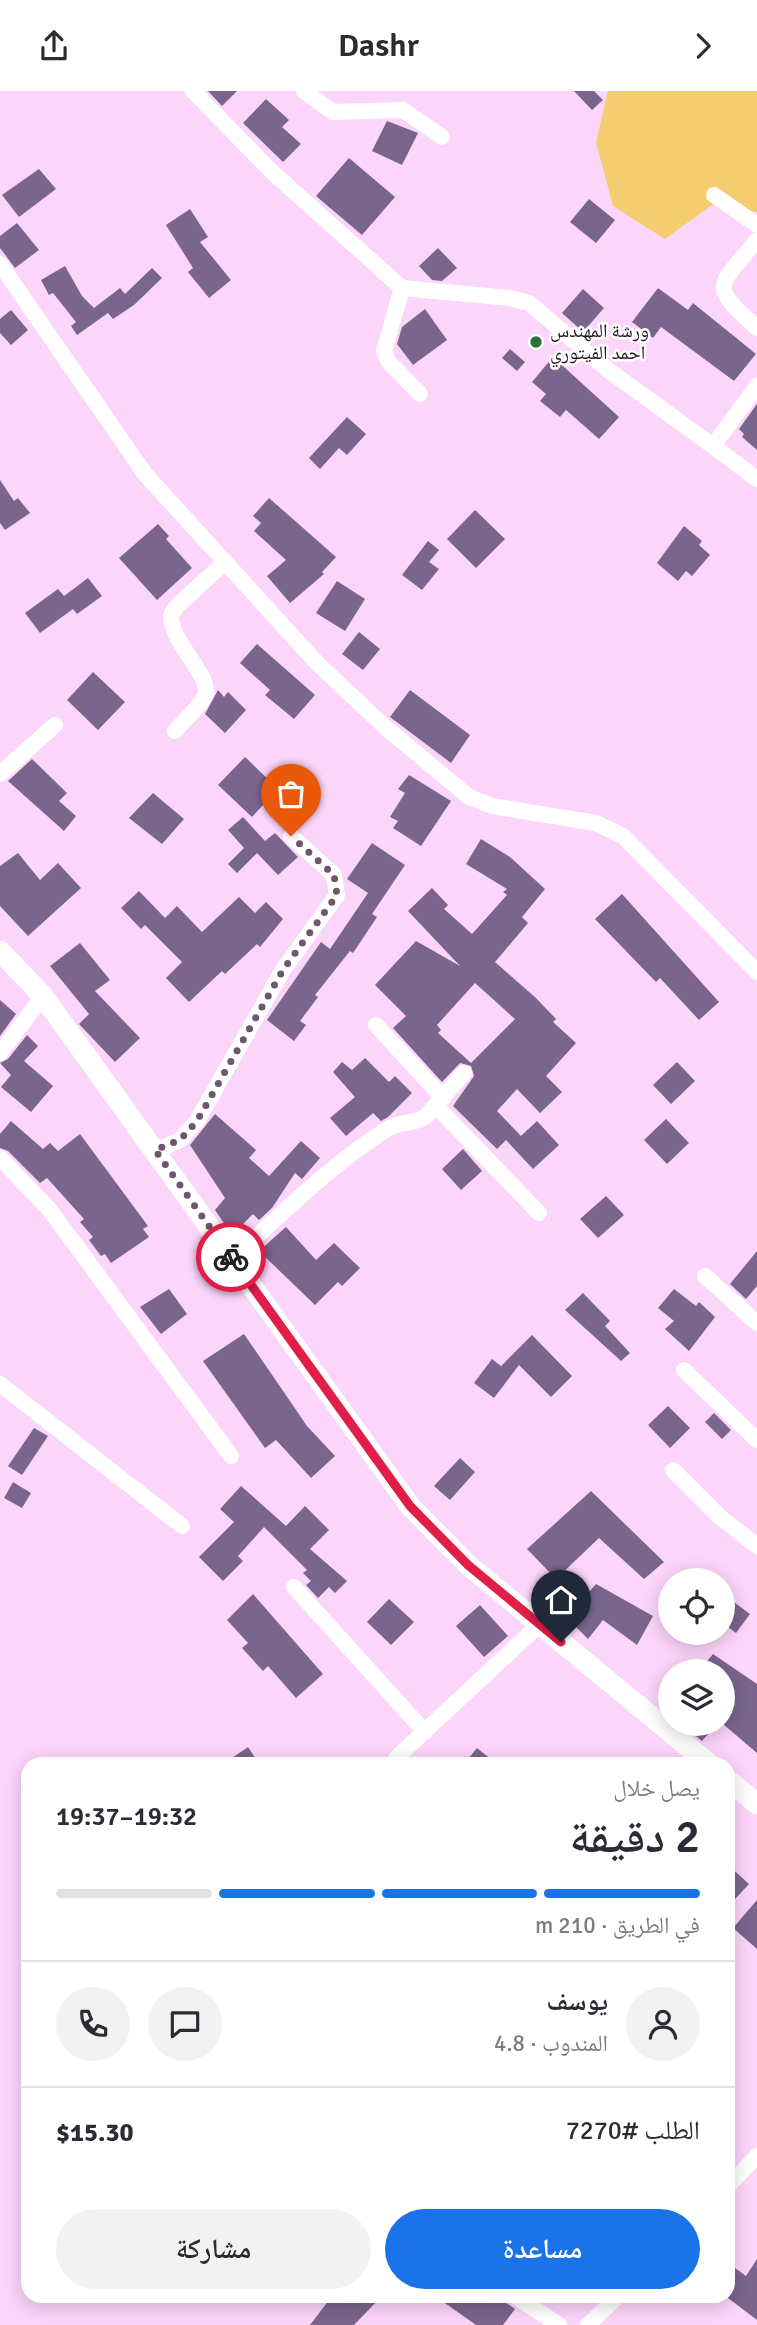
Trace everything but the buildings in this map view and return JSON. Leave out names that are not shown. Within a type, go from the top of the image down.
[{"type":"main road","points":[[0,951],[43,996],[410,1506],[468,1565],[701,1757]]},
{"type":"main road","points":[[735,1786],[757,1804]]},
{"type":"street","points":[[193,91],[272,172],[402,288],[520,299],[528,303],[608,370],[757,479]]},
{"type":"street","points":[[304,91],[333,112],[403,110],[442,137]]},
{"type":"street","points":[[714,195],[757,226]]},
{"type":"street","points":[[757,240],[725,280],[723,289],[724,299],[757,328]]},
{"type":"street","points":[[0,264],[145,474],[317,663],[469,797],[492,806],[596,823],[623,836],[757,972]]},
{"type":"street","points":[[402,288],[384,351],[388,361],[420,394]]},
{"type":"street","points":[[713,446],[757,386]]},
{"type":"street","points":[[175,731],[205,696],[208,688],[205,679],[177,642],[171,616],[176,607],[225,562]]},
{"type":"street","points":[[0,774],[55,725]]},
{"type":"street","points":[[155,1150],[180,1140],[197,1121],[283,970],[337,895],[334,875],[291,836]]},
{"type":"street","points":[[0,1052],[43,996]]},
{"type":"street","points":[[376,1025],[539,1213]]},
{"type":"street","points":[[232,1259],[343,1161],[392,1126],[417,1122],[440,1102],[464,1073]]},
{"type":"street","points":[[0,1158],[49,1209],[231,1456]]},
{"type":"street","points":[[705,1276],[757,1323]]},
{"type":"street","points":[[684,1370],[757,1440]]},
{"type":"street","points":[[0,1384],[182,1526]]},
{"type":"street","points":[[673,1470],[720,1517],[757,1546]]},
{"type":"street","points":[[293,1587],[425,1732]]},
{"type":"street","points":[[397,1757],[540,1624]]},
{"type":"street","points":[[735,2179],[757,2156]]},
{"type":"street","points":[[526,2303],[559,2325]]},
{"type":"street","points":[[588,2325],[611,2303]]},
{"type":"shaded area","points":[[608,91],[757,91],[757,212],[712,205],[665,239],[613,206],[596,142]]},
{"type":"way so far","points":[[231,1257],[155,1150],[180,1140],[197,1121],[283,970],[337,895],[334,875],[291,836]]},
{"type":"place","name":"ورشة المهندس احمد الفيتوري","points":[[536,342]]},
{"type":"route","points":[[231,1257],[410,1506],[468,1565],[561,1642]]}]
